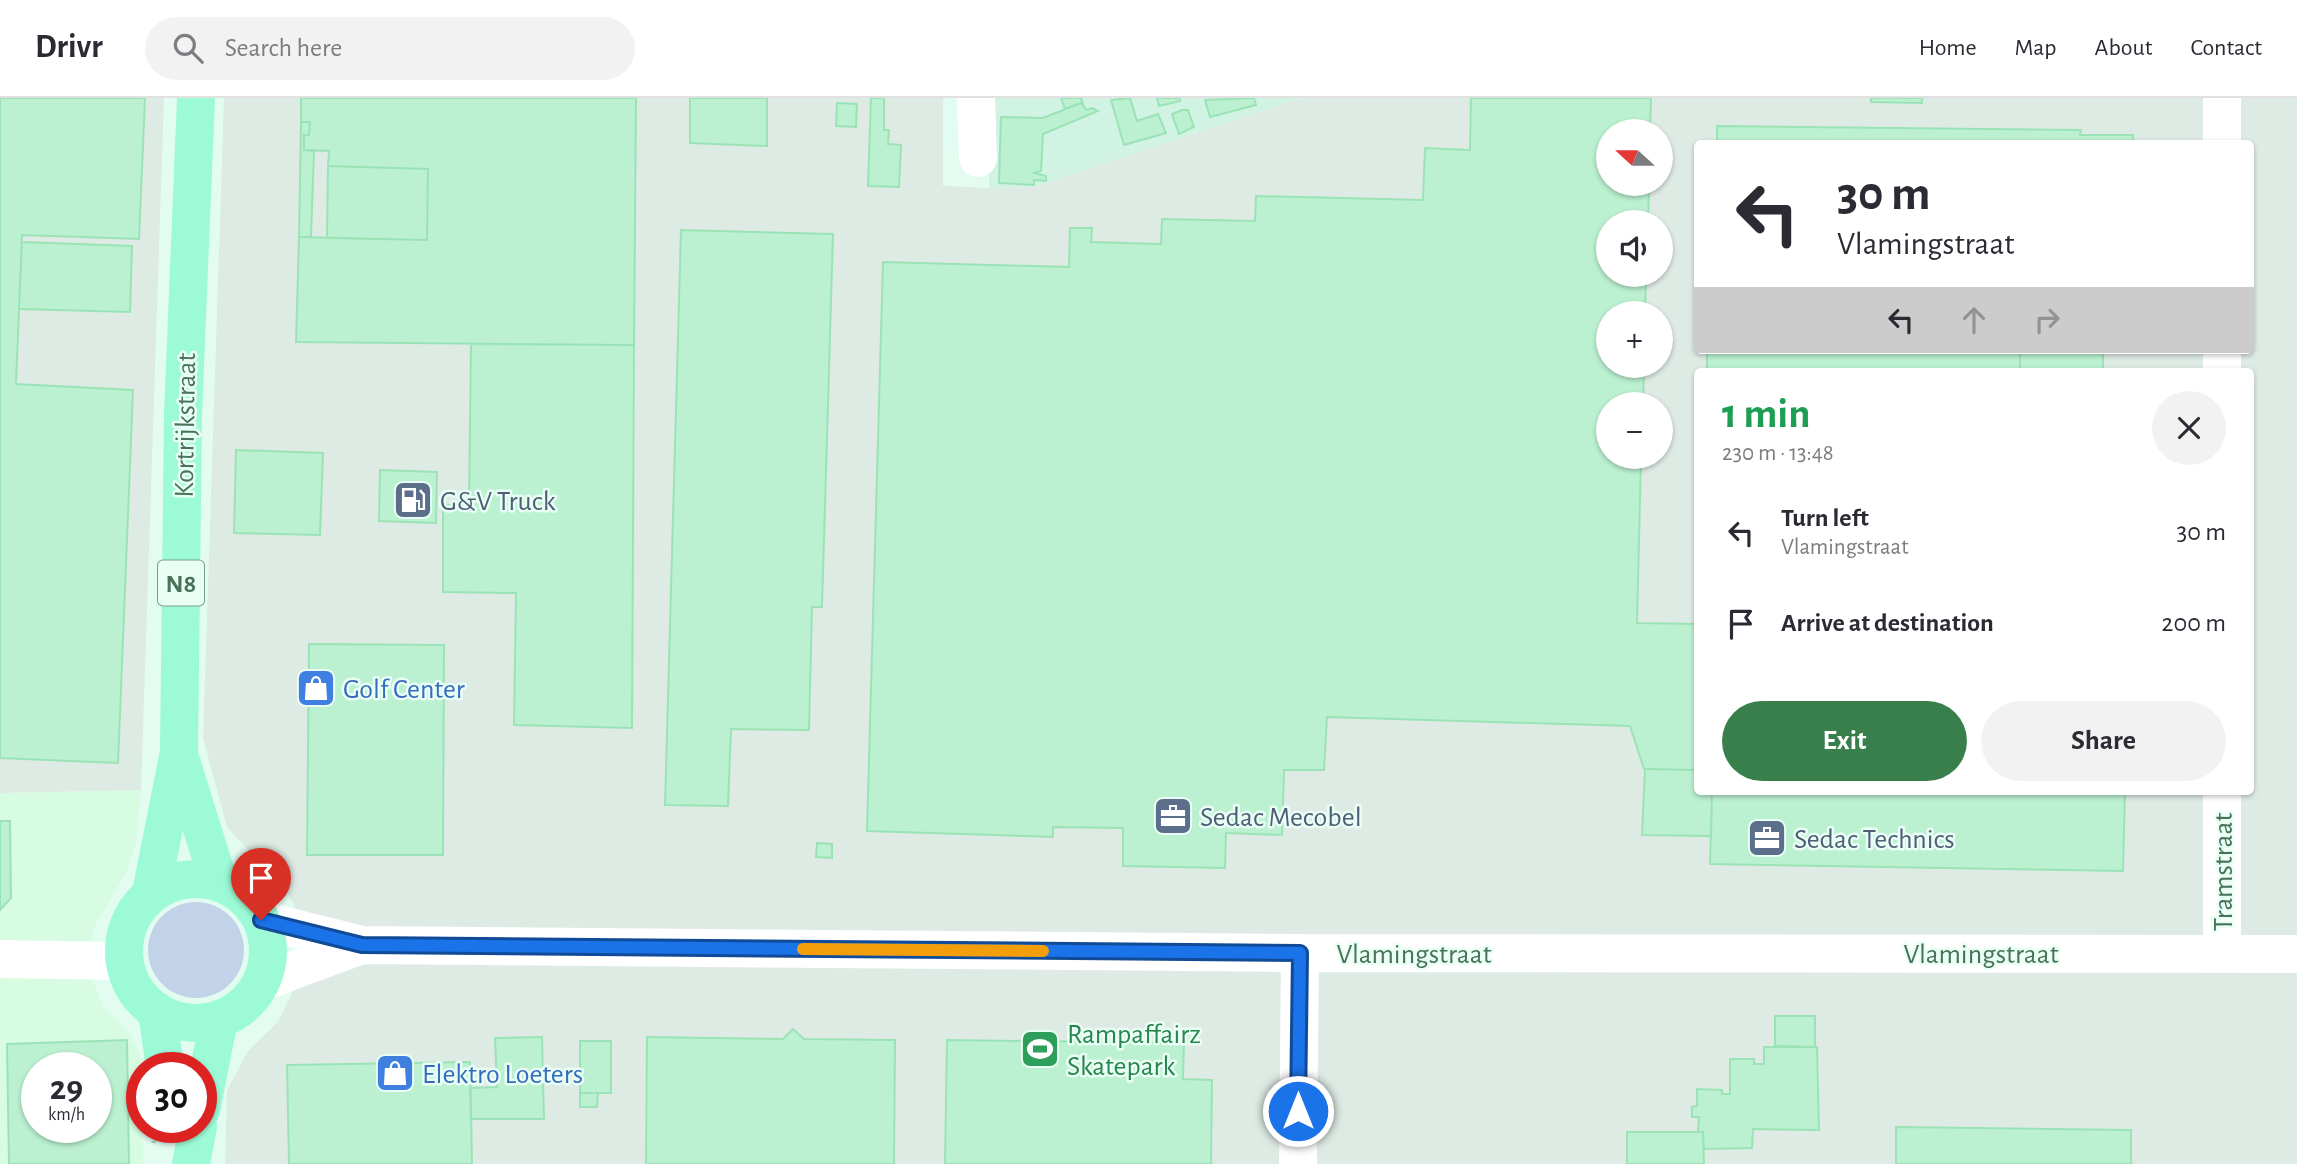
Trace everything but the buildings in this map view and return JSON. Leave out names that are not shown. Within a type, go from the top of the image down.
[{"type":"main road","name":"Kortrijkstraat","points":[[151,893],[178,752],[183,415],[196,98]]},
{"type":"main road","name":"Kortrijkstraat","points":[[178,752],[219,883]]},
{"type":"main road","points":[[207,878],[219,883],[231,887],[250,902],[261,920],[268,941],[267,967],[262,982],[250,998],[231,1014],[219,1019],[186,1022],[157,1011],[132,985],[124,961],[125,935],[135,912],[151,893],[176,881],[207,878]]},
{"type":"main road","points":[[157,1011],[162,1052]]},
{"type":"main road","points":[[212,1052],[219,1019]]},
{"type":"main road","points":[[175,1143],[178,1164]]},
{"type":"main road","points":[[191,1164],[195,1143]]},
{"type":"street","points":[[976,98],[978,158]]},
{"type":"street","points":[[2222,98],[2222,140]]},
{"type":"street","name":"Tramstraat","points":[[2222,795],[2222,953]]},
{"type":"street","name":"Vlamingstraat","points":[[261,920],[362,945],[1300,953],[2297,954]]},
{"type":"street","name":"Vlamingstraat","points":[[262,982],[362,945]]},
{"type":"street","points":[[1298,1164],[1300,953]]},
{"type":"street","points":[[0,959],[124,961]]},
{"type":"shaded area","points":[[0,98],[164,98],[141,790],[0,793]]},
{"type":"shaded area","points":[[224,98],[943,98],[943,186],[989,188],[1034,187],[1301,98],[2297,98],[2297,1164],[225,1164],[227,1090],[248,1051],[277,1023],[295,987],[298,913],[286,891],[227,827],[203,738]]},
{"type":"shaded area","points":[[989,98],[1301,98],[1034,187],[989,188]]},
{"type":"shaded area","points":[[141,790],[136,843],[126,873],[94,927],[89,972],[103,1006],[131,1034],[138,1052],[126,1052],[126,1143],[143,1143],[143,1164],[0,1164],[0,793]]},
{"type":"shaded area","points":[[196,902],[214,905],[230,916],[241,932],[244,950],[241,968],[230,984],[214,995],[196,998],[178,995],[162,984],[151,968],[148,950],[151,932],[162,916],[178,905]]},
{"type":"slow traffic","points":[[803,949],[1043,951]]},
{"type":"place","name":"G&V Truck","points":[[413,500]]},
{"type":"place","name":"Golf Center","points":[[316,688]]},
{"type":"place","name":"Sedac Mecobel","points":[[1173,816]]},
{"type":"place","name":"Sedac Technics","points":[[1767,838]]},
{"type":"place","name":"Rampaffairz Skatepark","points":[[1040,1049]]},
{"type":"place","name":"Elektro Loeters","points":[[395,1073]]},
{"type":"route","points":[[261,920],[362,945],[1300,953],[1298,1111]]}]
